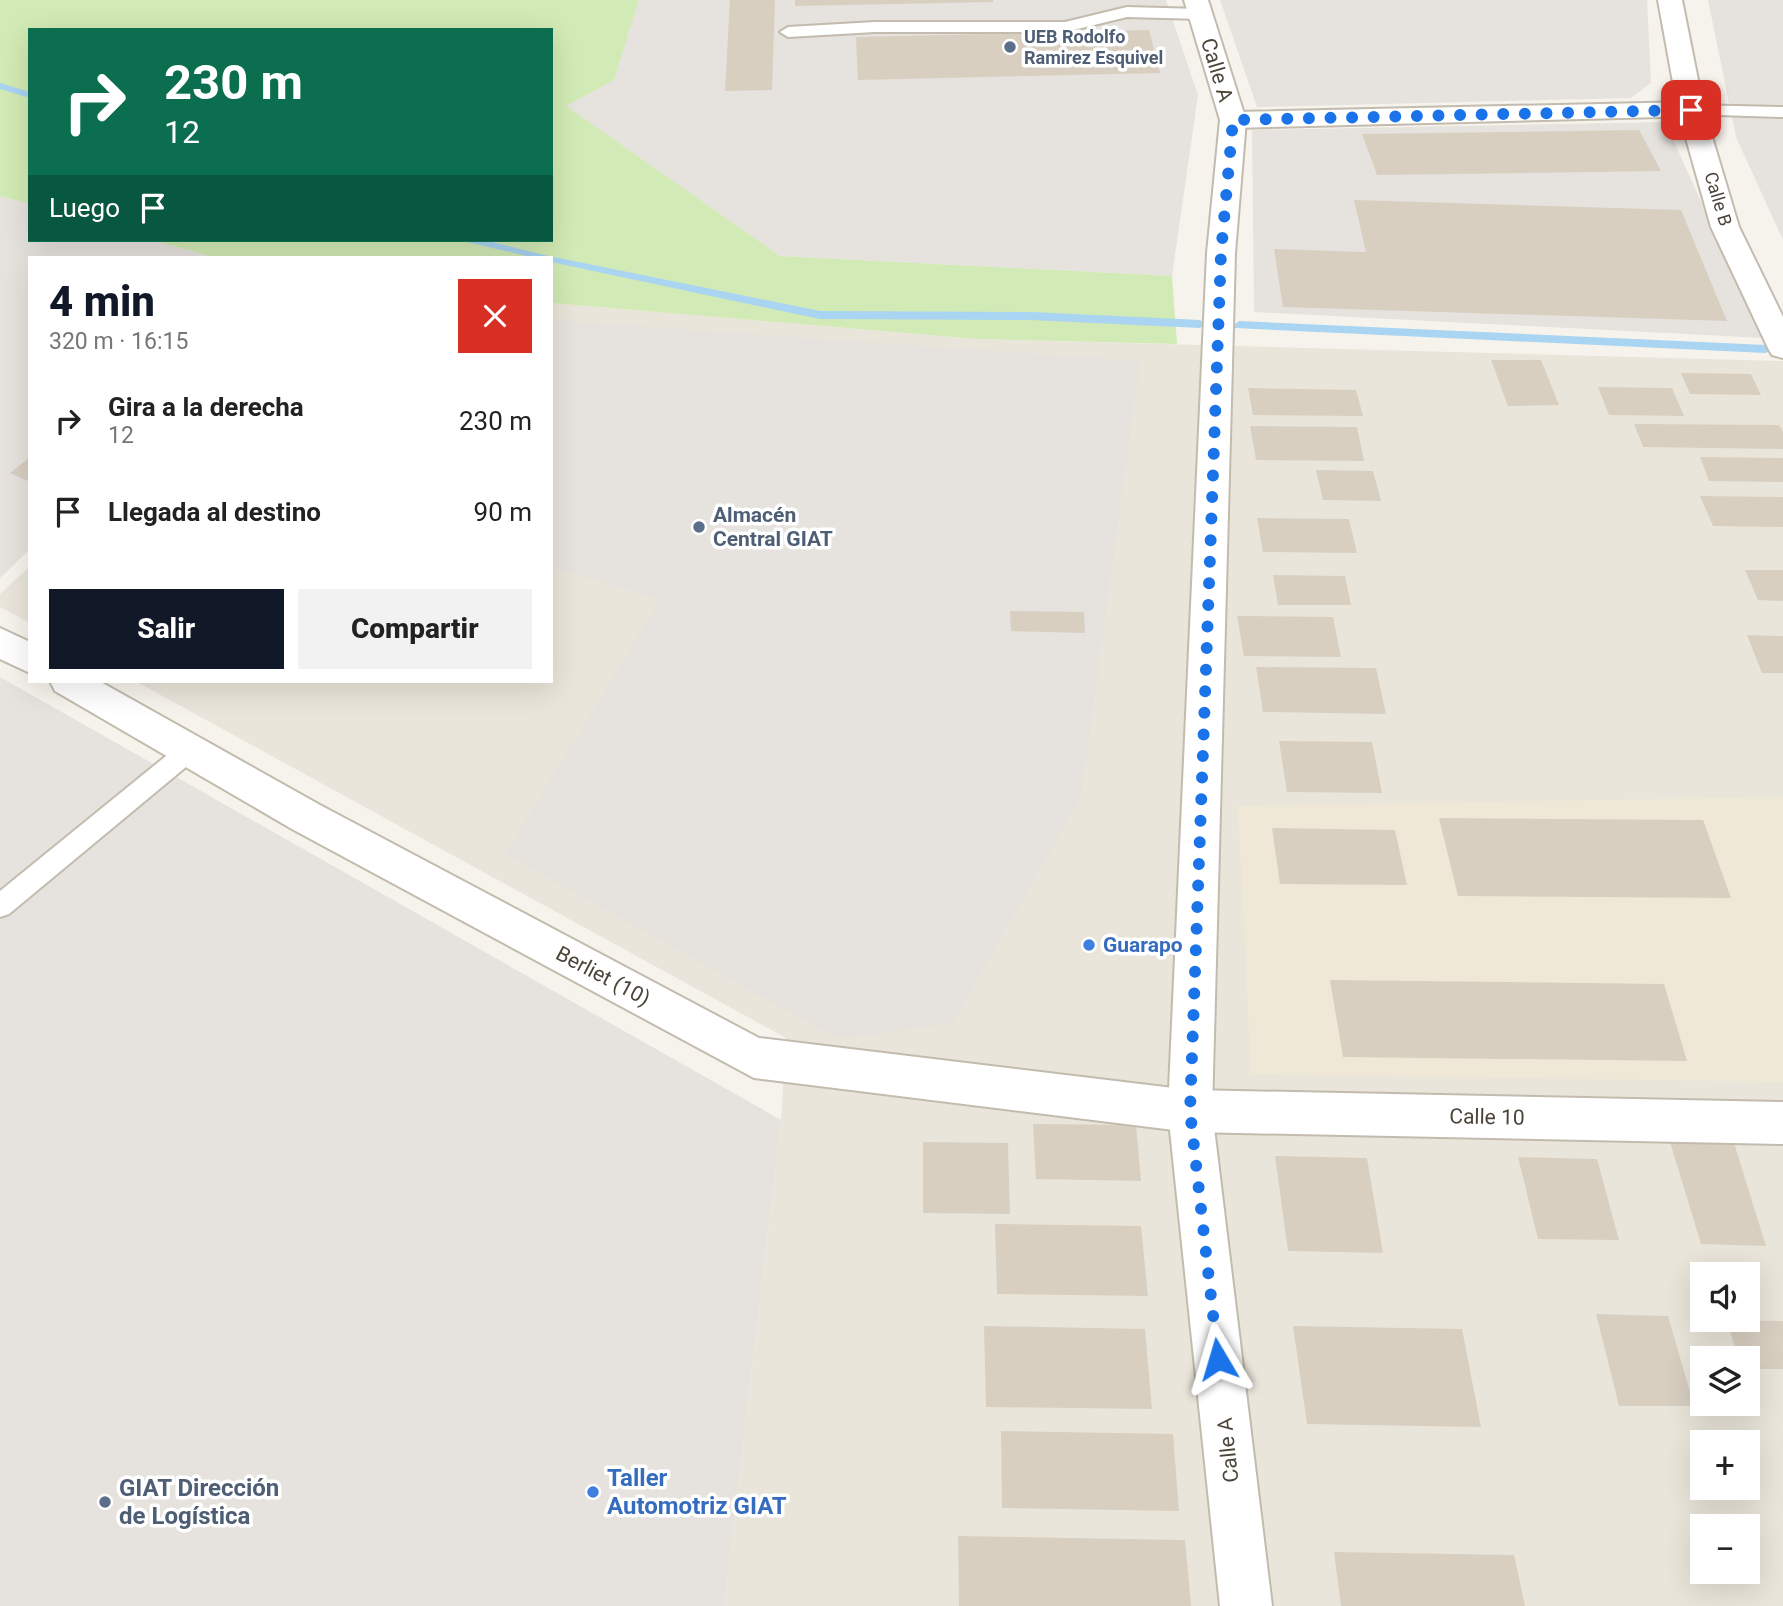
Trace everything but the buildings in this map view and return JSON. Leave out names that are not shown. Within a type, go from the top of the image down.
[{"type":"street","name":"Calle B","points":[[1670,0],[1691,110],[1725,228],[1783,348]]},
{"type":"street","name":"Calle A","points":[[1198,7],[1233,120],[1221,253],[1190,1111],[1246,1606]]},
{"type":"street","points":[[1233,120],[1691,110]]},
{"type":"street","points":[[0,642],[28,658]]},
{"type":"street","name":"Berliet (10)","points":[[72,683],[306,817],[754,1058],[1190,1111]]},
{"type":"street","name":"Calle 10","points":[[1190,1111],[1783,1123]]},
{"type":"lane","points":[[789,32],[876,27],[1065,27],[1127,12],[1198,7]]},
{"type":"lane","points":[[1691,110],[1783,113]]},
{"type":"lane","points":[[0,906],[190,750]]},
{"type":"shaded area","points":[[639,0],[1166,0],[1198,95],[1172,276],[780,256],[565,106],[614,80]]},
{"type":"shaded area","points":[[1220,0],[1647,0],[1651,83],[1631,98],[1257,107]]},
{"type":"shaded area","points":[[1708,0],[1783,0],[1783,240],[1736,137]]},
{"type":"shaded area","points":[[1665,122],[1763,338],[1254,312],[1252,130]]},
{"type":"shaded area","points":[[0,196],[28,203],[28,242],[159,242],[209,256],[28,256],[28,551],[0,578]]},
{"type":"shaded area","points":[[553,303],[976,339],[1783,361],[1783,1606],[724,1606],[781,1120],[786,1038],[139,683],[553,683]]},
{"type":"shaded area","name":"Almacén Central GIAT","points":[[553,320],[1140,361],[1081,797],[953,1023],[838,1039],[505,854],[660,600],[553,567]]},
{"type":"shaded area","points":[[28,568],[28,622],[0,607],[0,594]]},
{"type":"shaded area","points":[[0,677],[781,1120],[724,1606],[0,1606]]},
{"type":"shaded area","points":[[1783,797],[1783,1082],[1251,1074],[1238,806]]},
{"type":"green space","points":[[0,0],[639,0],[614,80],[566,106],[780,256],[1172,276],[1177,344],[976,339],[553,303],[553,256],[209,256],[159,242],[553,242],[553,28],[28,28],[28,203],[0,196]]},
{"type":"waterway","points":[[0,86],[28,94]]},
{"type":"waterway","points":[[480,242],[540,256]]},
{"type":"waterway","points":[[553,259],[820,315],[1031,316],[1200,324]]},
{"type":"waterway","points":[[1239,325],[1766,349]]},
{"type":"place","name":"UEB Rodolfo Ramirez Esquivel","points":[[1010,47]]},
{"type":"place","name":"Almacén Central GIAT","points":[[699,527]]},
{"type":"place","name":"Guarapo","points":[[1089,945]]},
{"type":"place","name":"Taller Automotriz GIAT","points":[[593,1492]]},
{"type":"place","name":"GIAT Dirección de Logística","points":[[105,1502]]},
{"type":"route","points":[[1218,1359],[1190,1111],[1221,253],[1233,120],[1691,110]]}]
